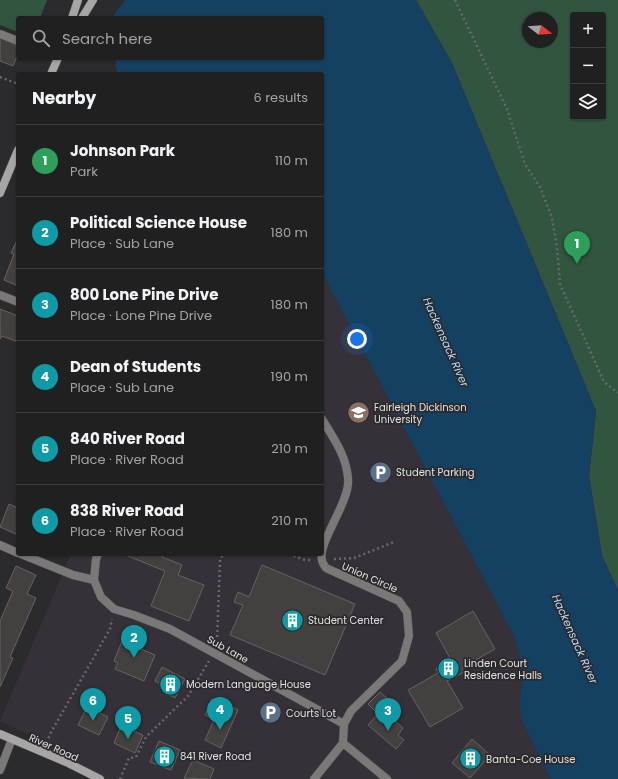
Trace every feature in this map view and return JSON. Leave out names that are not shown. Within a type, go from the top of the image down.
[{"type":"main road","points":[[73,16],[78,0]]},
{"type":"main road","points":[[83,16],[93,0]]},
{"type":"main road","points":[[52,72],[56,60]]},
{"type":"main road","points":[[1,189],[16,155]]},
{"type":"main road","name":"River Road","points":[[0,734],[100,779]]},
{"type":"street","points":[[0,34],[16,40]]},
{"type":"street","points":[[0,295],[16,301]]},
{"type":"street","points":[[324,422],[343,453],[349,480],[344,500],[324,545]]},
{"type":"street","points":[[0,546],[16,552]]},
{"type":"street","points":[[26,556],[73,575],[94,580],[97,556]]},
{"type":"street","points":[[321,560],[322,556]]},
{"type":"street","name":"Union Circle","points":[[321,560],[326,568],[399,601],[407,612],[409,636],[402,661],[351,711],[344,724],[343,743]]},
{"type":"street","name":"Sub Lane","points":[[94,580],[101,597],[114,609],[134,614],[170,629],[215,652],[344,724]]},
{"type":"street","points":[[0,770],[12,739]]},
{"type":"street","points":[[314,779],[343,743],[387,779]]},
{"type":"path","points":[[455,0],[507,109],[525,164],[540,187],[552,218],[558,246],[560,284],[604,382],[618,393]]},
{"type":"path","points":[[0,77],[16,83]]},
{"type":"path","points":[[294,556],[305,560],[354,558],[394,542]]},
{"type":"path","points":[[120,779],[129,758],[136,757],[146,737],[188,696],[215,652],[218,638],[220,560],[222,556]]},
{"type":"path","points":[[44,753],[50,734],[110,628],[114,609]]},
{"type":"shaded area","name":"Fairleigh Dickinson University","points":[[324,277],[514,636],[524,673],[519,704],[523,724],[551,779],[100,779],[44,753],[47,743],[0,721],[70,556],[324,556]]},
{"type":"green space","points":[[0,0],[47,0],[41,16],[16,16],[16,31],[0,25]]},
{"type":"green space","points":[[416,0],[618,0],[618,590],[602,556],[589,476],[596,411],[452,63]]},
{"type":"water","name":"Hackensack River","points":[[125,0],[416,0],[452,63],[596,411],[589,476],[602,556],[618,590],[618,779],[551,779],[523,724],[519,704],[524,673],[514,636],[324,277],[324,72],[117,72],[115,60],[324,60],[324,16],[113,16]]},
{"type":"building","points":[[0,38],[16,45],[16,59],[13,66],[0,61]]},
{"type":"building","points":[[16,242],[16,285],[4,280],[14,254],[11,253]]},
{"type":"building","points":[[0,309],[16,315],[16,341],[2,336],[0,339]]},
{"type":"building","points":[[9,504],[16,507],[16,534],[0,527]]},
{"type":"building","points":[[128,556],[162,556],[182,565],[178,575],[204,585],[189,621],[151,606],[165,571]]},
{"type":"building","name":"Student Center","points":[[262,565],[355,604],[325,675],[230,635],[243,605],[234,602],[238,592],[249,597]]},
{"type":"building","points":[[16,566],[36,575],[27,594],[36,598],[10,657],[13,658],[0,687],[0,621],[13,591],[6,588]]},
{"type":"building","name":"Linden Court Residence Halls","points":[[473,611],[495,649],[462,668],[464,672],[447,681],[463,708],[430,727],[408,690],[438,673],[436,669],[451,660],[436,633]]},
{"type":"building","points":[[122,641],[155,655],[144,681],[115,669],[118,663],[114,661]]},
{"type":"building","name":"Modern Language House","points":[[162,667],[185,679],[175,698],[164,692],[166,687],[155,681]]},
{"type":"building","points":[[380,692],[388,699],[376,712],[368,704]]},
{"type":"building","points":[[212,699],[238,710],[221,748],[205,740],[214,720],[205,715]]},
{"type":"building","points":[[87,707],[108,717],[99,735],[78,725]]},
{"type":"building","points":[[388,715],[403,728],[398,735],[404,740],[396,749],[368,725],[376,716],[382,722]]},
{"type":"building","points":[[121,726],[143,735],[135,753],[114,743]]},
{"type":"building","name":"Banta-Coe House","points":[[472,739],[490,755],[470,778],[452,763]]},
{"type":"building","name":"841 River Road","points":[[159,741],[180,750],[171,770],[150,762]]},
{"type":"building","points":[[193,760],[214,769],[210,779],[184,778]]},
{"type":"place","name":"Johnson Park","points":[[577,264]]},
{"type":"place","name":"Fairleigh Dickinson University","points":[[359,413]]},
{"type":"place","name":"Student Parking","points":[[381,472]]},
{"type":"place","name":"Student Center","points":[[292,620]]},
{"type":"place","name":"Political Science House","points":[[134,658]]},
{"type":"place","name":"Linden Court Residence Halls","points":[[449,669]]},
{"type":"place","name":"Modern Language House","points":[[171,684]]},
{"type":"place","name":"Courts Lot","points":[[271,713]]},
{"type":"place","name":"838 River Road","points":[[93,721]]},
{"type":"place","name":"Dean of Students","points":[[220,730]]},
{"type":"place","name":"800 Lone Pine Drive","points":[[388,731]]},
{"type":"place","name":"840 River Road","points":[[128,739]]},
{"type":"place","name":"841 River Road","points":[[165,756]]},
{"type":"place","name":"Banta-Coe House","points":[[471,759]]}]
